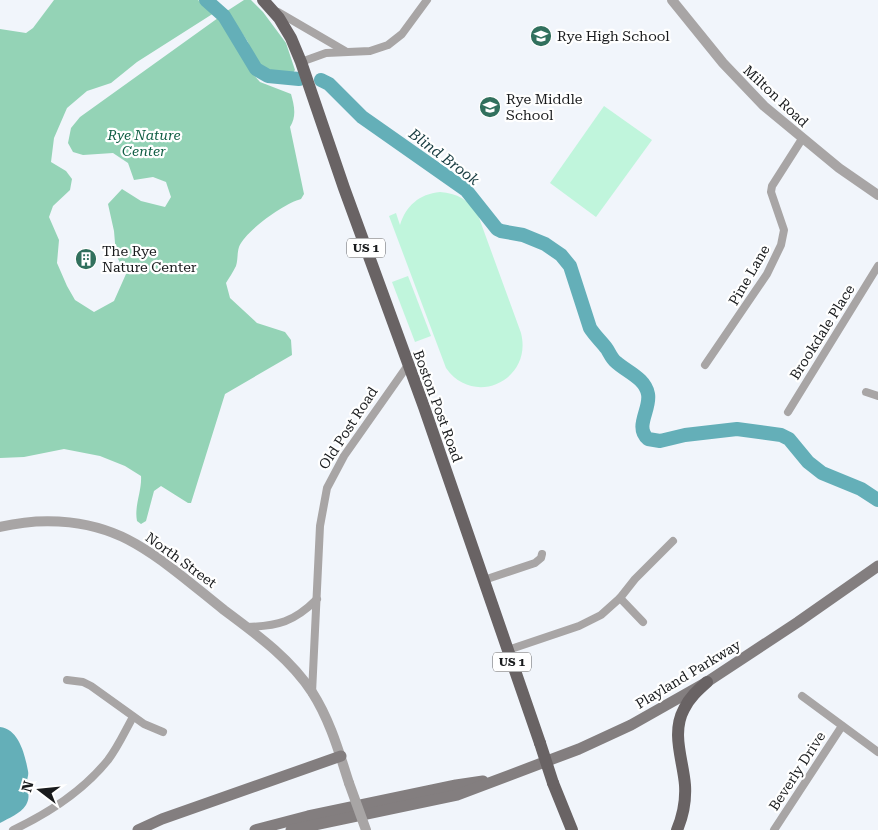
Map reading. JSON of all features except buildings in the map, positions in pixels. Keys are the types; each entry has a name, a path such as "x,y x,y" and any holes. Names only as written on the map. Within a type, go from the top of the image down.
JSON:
{"main road":[{"name":"Boston Post Road","path":"267,4 286,28 301,62 424,407 553,783 572,830"},
{"name":"Playland Parkway","path":"291,830 457,795 558,758 605,738 707,682 878,566"},
{"path":"677,830 683,813 686,795 679,744 679,726 684,708 707,682"},
{"path":"138,830 162,819 340,756"},
{"name":"Playland Parkway","path":"255,830 308,816 456,785 497,779"},
{"path":"151,830 162,819"}],"street":[{"path":"301,62 326,53 370,51 388,45 402,34 427,0"},
{"name":"Milton Road","path":"672,0 744,86 778,119 854,180 878,195"},
{"path":"267,4 345,51"},
{"name":"Pine Lane","path":"705,365 767,274 781,245 784,230 770,192 802,139"},
{"name":"Brookdale Place","path":"788,412 878,266"},
{"name":"Old Post Road","path":"312,693 320,526 328,488 344,456 408,365"},
{"path":"866,392 878,396"},
{"name":"North Street","path":"0,526 28,522 63,522 94,527 134,543 158,558 247,627 292,666 312,693"},
{"path":"508,650 579,626 601,615 620,598 636,578 673,541"},
{"path":"484,580 535,563 541,558 542,554"},
{"path":"620,598 643,622"},
{"path":"247,627 281,624 301,613 317,599"},
{"path":"67,680 83,682 91,686 133,717 163,732"},
{"path":"312,693 328,724 366,830"},
{"path":"802,696 878,752"},
{"path":"13,830 46,812 83,786 109,758 133,717"},
{"name":"Beverly Drive","path":"774,830 842,726"}],"green space":[{"name":"Rye Nature Center","path":"54,0 198,0 214,13 137,62 111,83 87,91 67,108 54,138 51,162 66,171 72,179 70,190 53,206 49,217 59,240 57,263 75,300 94,312 114,301 126,274 116,255 114,231 108,204 122,189 141,201 165,207 171,197 166,182 153,177 134,180 128,163 113,153 83,155 73,152 68,143 71,128 80,117 218,18 231,35 251,72 260,82 291,94 294,106 294,119 290,127 304,194 301,199 285,206 249,233 239,247 236,266 226,283 230,298 257,323 285,332 291,340 292,355 225,394 191,503 161,486 154,491 146,521 141,524 137,521 136,515 141,476 125,466 100,456 64,449 24,457 0,458 0,29 26,33 33,28"},
{"path":"244,0 251,0 263,12 286,43 295,70 292,74 267,72 251,56 248,42 227,11"},
{"path":"604,106 652,140 596,217 550,183"},
{"path":"440,192 462,198 471,205 478,215 521,333 522,350 518,364 510,375 498,383 485,387 471,386 458,380 446,368 389,216 396,213 400,225 406,212 414,202 426,195"},
{"path":"408,276 431,336 415,342 392,282"}],"water":[{"path":"0,727 12,732 23,751 28,772 29,796 26,805 21,811 0,823"}],"waterway":[{"name":"Blind Brook","path":"206,0 224,16 256,69 268,76 299,79"},
{"name":"Blind Brook","path":"321,80 329,84 362,117 466,190 497,229 523,235 545,244 561,255 570,266 590,328 615,361 639,379 646,388 648,400 643,429 648,439 660,441 685,435 737,429 781,435 789,439 808,462 822,473 861,489 878,500"}],"place":[{"name":"Rye High School","path":"541,36"},
{"name":"Rye Middle School","path":"490,107"},
{"name":"The Rye Nature Center","path":"86,259"}]}
